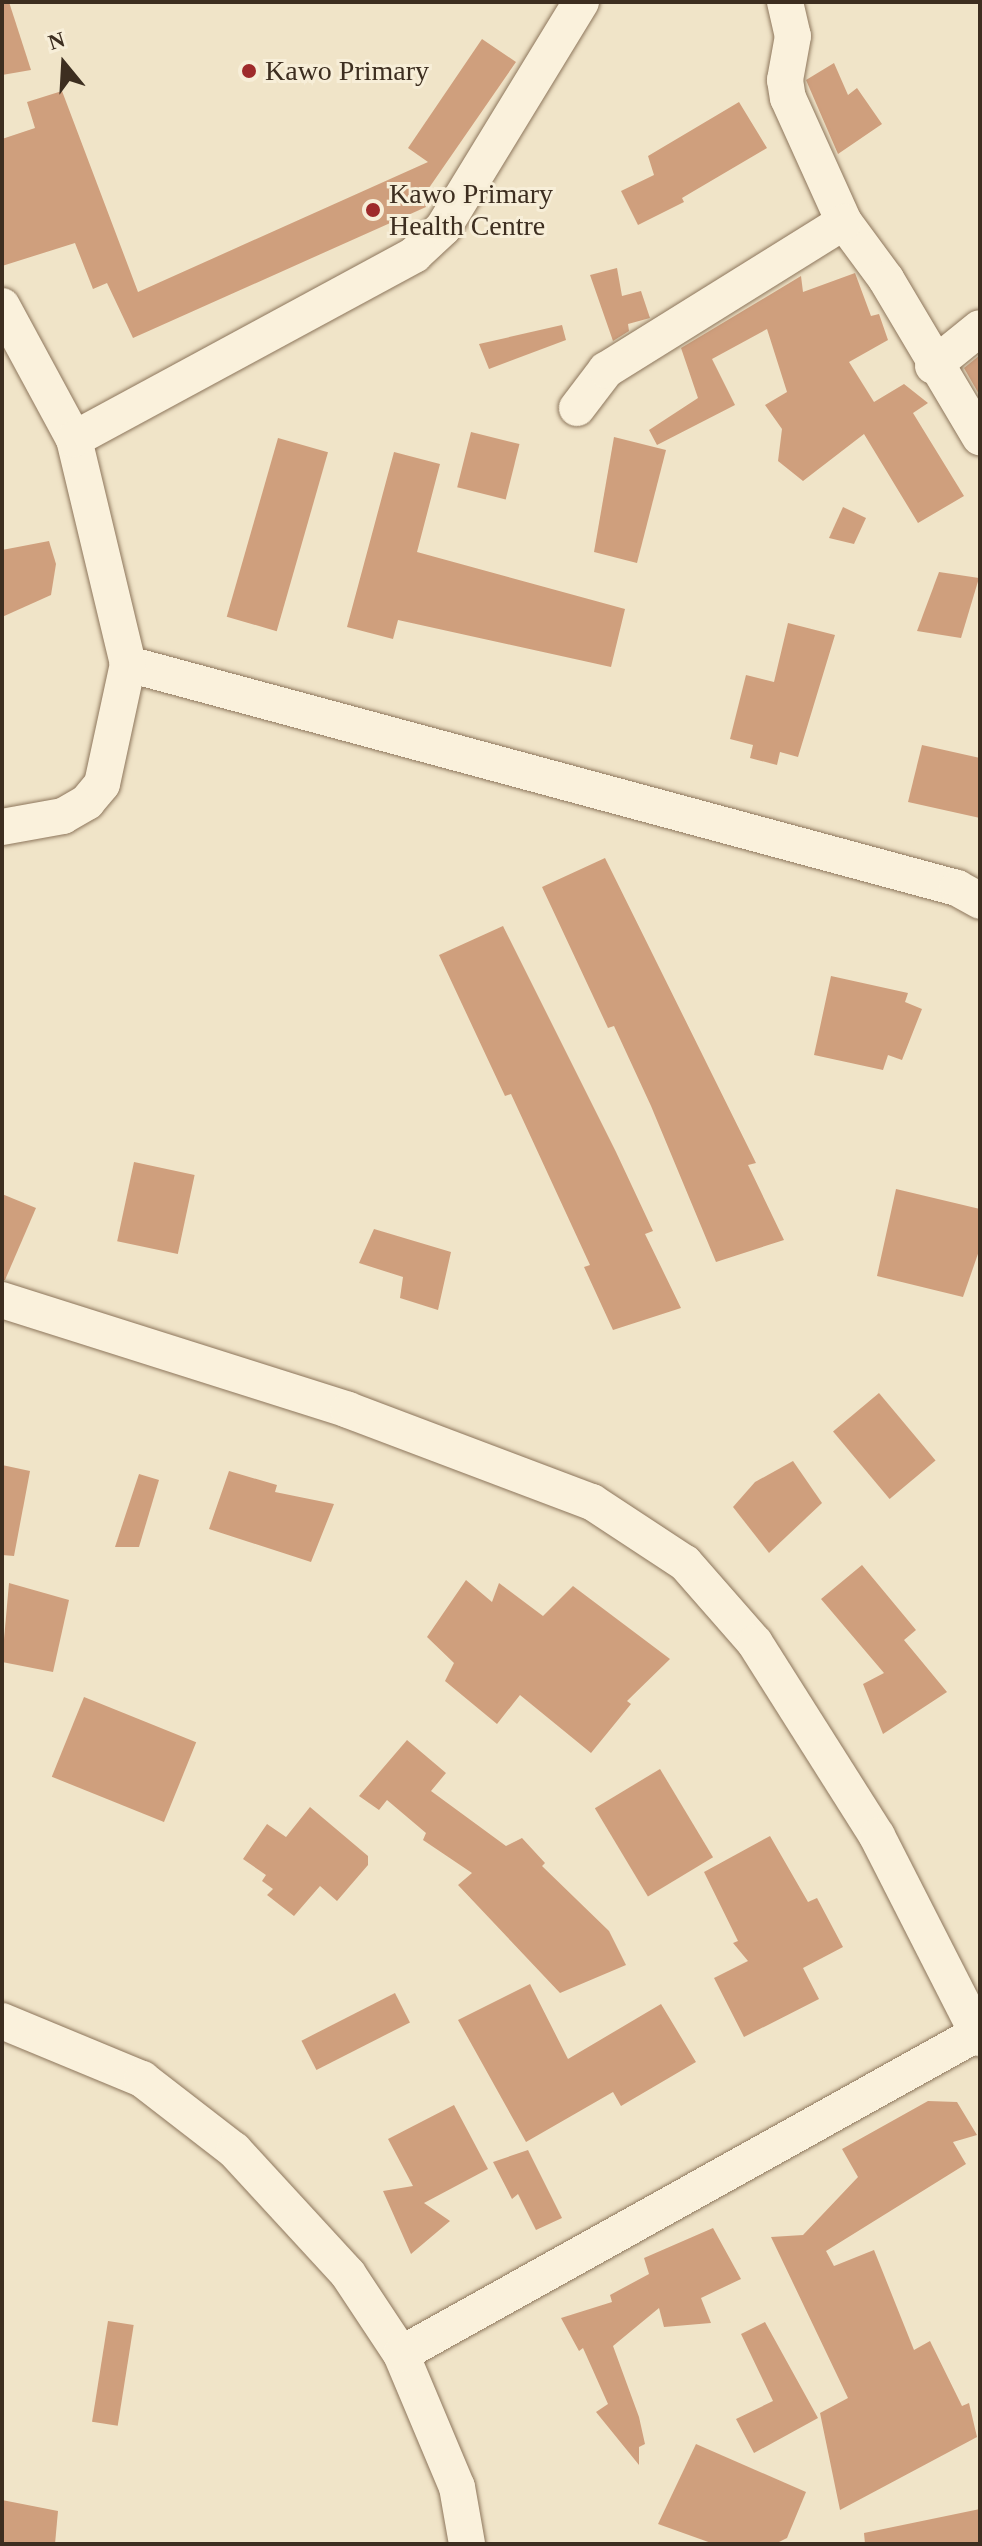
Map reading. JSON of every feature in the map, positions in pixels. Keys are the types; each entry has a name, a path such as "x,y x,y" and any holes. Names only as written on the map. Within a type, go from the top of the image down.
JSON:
{"street":[{"path":"74,439 414,255 443,228 581,2"},
{"path":"785,2 793,36 785,80 788,98 844,222 886,279 933,366 980,437"},
{"path":"577,408 606,370 844,222"},
{"path":"2,306 74,439 128,664 102,784 87,802 63,816 2,827"},
{"path":"933,366 980,328"},
{"path":"128,664 957,888 980,901"},
{"path":"2,1300 348,1410 592,1502 685,1563 755,1643 877,1836 979,2035 401,2354"},
{"path":"2,2021 142,2079 234,2150 348,2274 401,2354 457,2487 467,2544"}],"building":[{"path":"2,2 9,2 31,70 2,75"},
{"path":"482,39 516,62 422,198 426,207 133,338 107,283 93,289 75,243 2,266 2,139 35,128 27,102 62,91 138,292 428,162 408,148"},
{"path":"834,63 848,95 857,88 882,124 838,154 806,80"},
{"path":"739,102 767,148 682,198 684,202 638,225 621,191 654,175 648,156"},
{"path":"617,268 622,296 641,291 650,318 628,324 629,331 613,341 590,275"},
{"path":"855,273 871,316 879,314 888,340 849,362 874,402 904,384 928,403 913,413 964,496 918,523 864,434 803,481 778,461 782,429 765,405 787,392 767,329 712,359 735,405 657,445 649,430 698,398 681,348 801,276 803,292"},
{"path":"562,325 566,340 489,369 479,344"},
{"path":"980,355 980,396 964,368"},
{"path":"471,432 520,444 506,499 457,487"},
{"path":"614,437 666,450 637,563 594,552"},
{"path":"278,438 328,452 277,631 227,617"},
{"path":"394,452 440,464 417,552 625,609 611,667 398,620 393,639 347,627"},
{"path":"843,507 866,518 854,544 829,538"},
{"path":"49,541 56,564 51,595 2,617 2,550"},
{"path":"939,572 979,578 961,638 917,631"},
{"path":"788,623 835,635 798,757 780,752 777,765 750,758 753,745 730,739 746,675 774,682"},
{"path":"922,745 980,758 980,818 908,802"},
{"path":"605,858 756,1163 748,1165 784,1240 716,1262 614,1026 608,1028 542,887"},
{"path":"503,926 653,1231 645,1234 681,1308 613,1330 584,1267 590,1265 511,1094 505,1096 439,955"},
{"path":"831,976 908,993 905,1002 922,1009 902,1060 888,1055 883,1070 814,1055"},
{"path":"134,1162 195,1175 178,1254 117,1241"},
{"path":"896,1189 980,1209 980,1248 963,1297 877,1276"},
{"path":"2,1194 36,1208 5,1280 2,1280"},
{"path":"374,1229 451,1252 438,1310 400,1298 403,1277 359,1263"},
{"path":"879,1393 936,1460 890,1499 833,1432"},
{"path":"793,1461 822,1503 769,1553 733,1507 755,1482"},
{"path":"2,1465 30,1471 14,1556 2,1555"},
{"path":"229,1471 277,1485 275,1492 334,1504 311,1562 209,1529"},
{"path":"139,1474 159,1480 139,1547 115,1547"},
{"path":"862,1565 916,1630 904,1640 947,1692 883,1734 863,1684 884,1673 821,1599"},
{"path":"466,1580 492,1602 499,1583 543,1616 573,1586 670,1659 627,1701 631,1704 591,1753 520,1695 497,1724 445,1681 454,1663 427,1637"},
{"path":"9,1583 69,1600 53,1672 2,1662"},
{"path":"84,1697 196,1742 164,1822 52,1777"},
{"path":"407,1740 446,1773 431,1791 506,1846 522,1838 545,1863 542,1866 609,1931 626,1965 560,1993 458,1885 472,1873 423,1840 426,1833 387,1800 379,1810 359,1796"},
{"path":"660,1769 713,1857 648,1896 595,1808"},
{"path":"310,1807 368,1856 368,1865 337,1901 320,1886 294,1916 267,1895 273,1889 262,1881 266,1875 243,1859 267,1824 286,1837"},
{"path":"770,1836 808,1902 817,1898 843,1947 803,1968 819,1999 744,2037 714,1978 748,1961 733,1943 738,1941 704,1872"},
{"path":"530,1984 568,2059 661,2004 696,2062 621,2106 613,2092 526,2142 458,2020"},
{"path":"395,1993 410,2022 316,2070 301,2041"},
{"path":"928,2101 957,2102 977,2135 953,2142 966,2164 826,2251 834,2266 874,2250 914,2350 930,2341 962,2406 969,2403 977,2437 840,2510 820,2413 848,2398 771,2237 803,2235 858,2177 842,2149"},
{"path":"454,2105 488,2169 424,2203 450,2221 411,2254 383,2191 413,2186 388,2139"},
{"path":"528,2150 562,2218 536,2230 518,2194 512,2199 493,2162"},
{"path":"713,2228 741,2279 701,2298 711,2323 664,2327 659,2308 613,2346 639,2417 645,2444 639,2447 639,2465 596,2412 608,2404 583,2348 579,2351 561,2318 612,2302 610,2295 649,2274 644,2258"},
{"path":"108,2321 134,2325 118,2426 92,2422"},
{"path":"765,2322 818,2418 754,2453 736,2419 773,2401 741,2334"},
{"path":"696,2444 806,2492 787,2538 775,2544 714,2544 658,2524"},
{"path":"2,2500 58,2511 55,2544 2,2542"},
{"path":"980,2509 980,2544 865,2544 864,2533"}],"place":[{"name":"Kawo Primary","path":"249,71"},
{"name":"Kawo Primary Health Centre","path":"373,210"}]}
